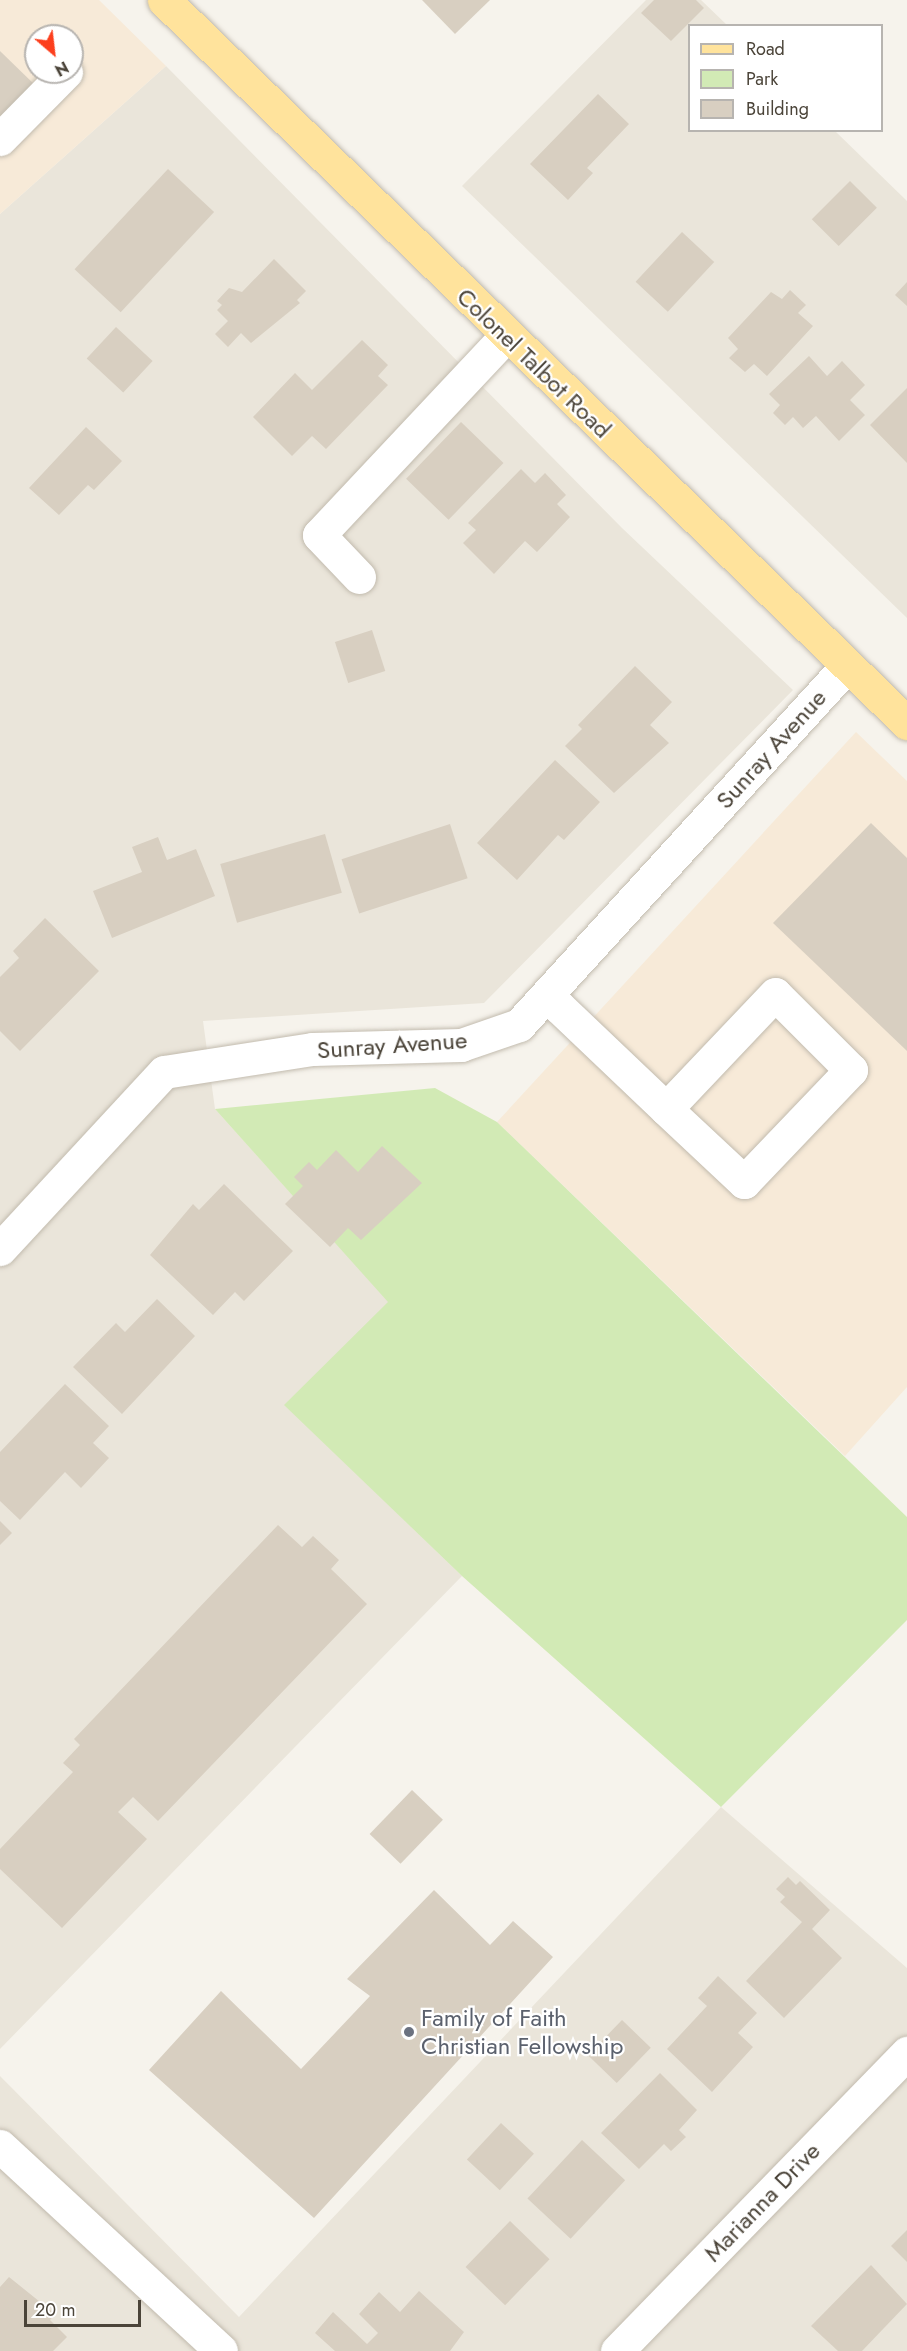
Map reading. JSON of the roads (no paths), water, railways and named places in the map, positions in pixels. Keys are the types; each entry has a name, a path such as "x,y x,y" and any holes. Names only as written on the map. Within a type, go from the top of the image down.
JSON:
{"main road":[{"name":"Colonel Talbot Road","path":"164,0 846,667 907,723"}],"street":[{"path":"0,139 54,84"},
{"path":"359,577 319,535 506,336"},
{"name":"Sunray Avenue","path":"0,1250 164,1072 312,1049 461,1045 519,1025 846,667"},
{"path":"547,995 666,1108 744,1182 851,1070 775,994 666,1108"},
{"name":"Marianna Drive","path":"617,2351 907,2053"},
{"path":"0,2146 221,2351"}],"place":[{"name":"Family of Faith Christian Fellowship","path":"409,2032"}]}
